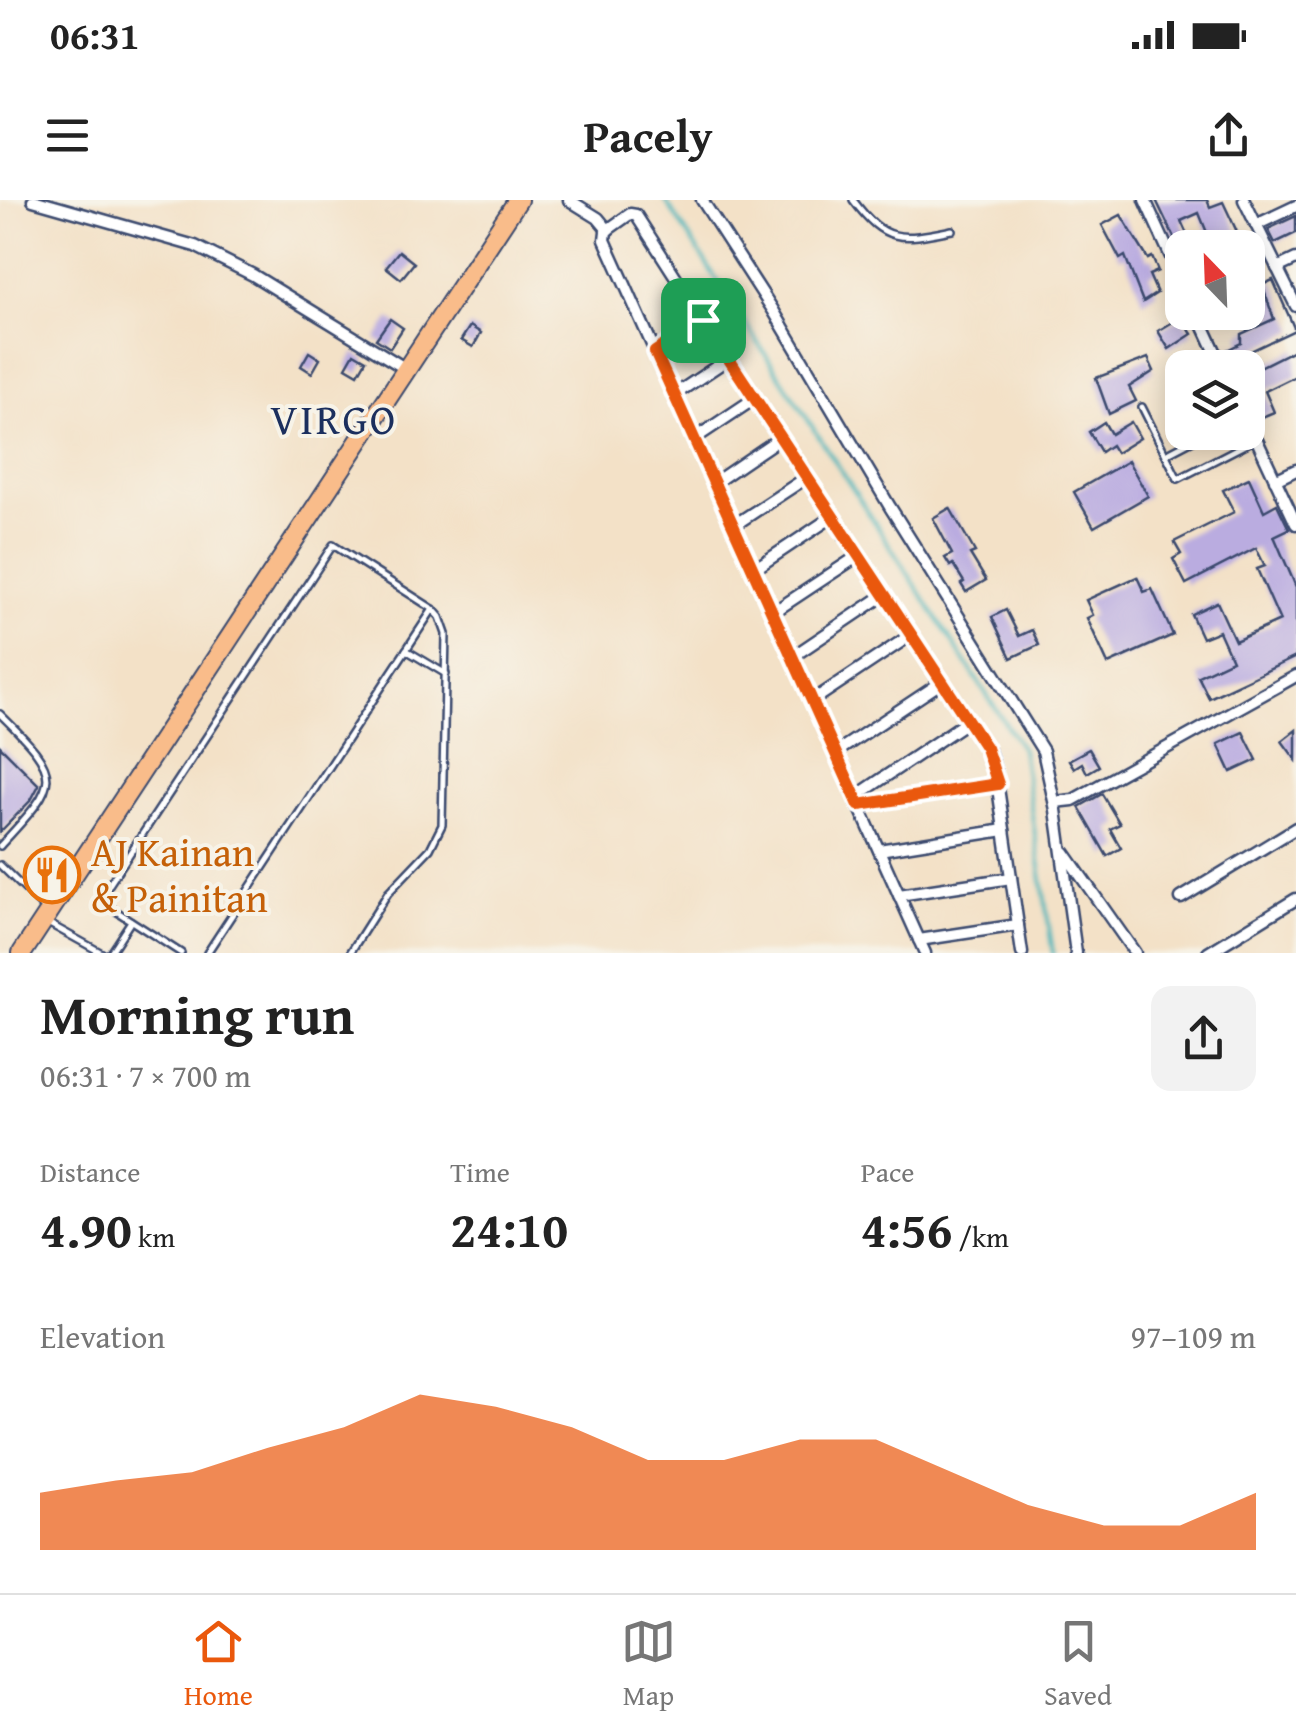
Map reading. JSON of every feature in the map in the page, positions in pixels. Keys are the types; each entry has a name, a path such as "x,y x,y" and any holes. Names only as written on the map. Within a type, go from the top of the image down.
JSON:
{"highway":[{"path":"22,953 518,200"}],"street":[{"path":"33,200 170,236 208,252 253,275 406,370"},
{"path":"569,200 598,218 608,230"},
{"path":"702,200 774,310 890,507 1036,737 1048,764 1076,953"},
{"path":"1145,200 1165,244"},
{"path":"1244,200 1296,306"},
{"path":"1256,224 1296,206"},
{"path":"925,953 605,240 608,230 630,214 636,215 990,754 998,784 1022,953"},
{"path":"1278,268 1296,259"},
{"path":"655,352 703,320"},
{"path":"674,395 728,359"},
{"path":"694,439 754,399"},
{"path":"714,483 780,438"},
{"path":"1261,450 1296,524"},
{"path":"1275,480 1296,470"},
{"path":"733,526 806,478"},
{"path":"753,570 832,517"},
{"path":"772,613 858,556"},
{"path":"792,657 884,595"},
{"path":"812,701 911,634"},
{"path":"1055,802 1074,800 1296,676"},
{"path":"836,753 942,682"},
{"path":"857,801 968,721"},
{"path":"857,801 998,784"},
{"path":"1181,898 1296,828"},
{"path":"879,850 1004,830"},
{"path":"1061,847 1135,953"},
{"path":"899,895 1011,878"},
{"path":"1208,953 1296,898"},
{"path":"919,940 1018,925"}],"lane":[{"path":"853,200 880,230 899,237 952,230"},
{"path":"1142,407 1178,478 1234,450"},
{"path":"1165,454 1173,450"},
{"path":"181,953 99,900 332,544 432,609 440,617 446,634 442,825 430,849 388,893 350,953"},
{"path":"207,953 432,609"},
{"path":"406,650 446,674"},
{"path":"0,714 42,762 47,785 42,800 0,846"},
{"path":"0,865 46,916 102,953"},
{"path":"110,953 132,921"}],"building":[{"path":"1156,200 1207,200 1210,207 1223,202 1236,230 1206,230 1199,213 1181,221 1185,230 1170,230"},
{"path":"1121,215 1158,271 1149,275 1157,293 1143,302 1125,256 1120,259 1102,225"},
{"path":"1296,216 1296,233 1275,243 1268,229"},
{"path":"399,251 414,263 401,279 386,267"},
{"path":"1273,280 1295,330 1253,350 1227,350 1241,343 1241,334 1265,330 1265,323 1274,319 1265,284"},
{"path":"390,319 403,328 390,348 376,339"},
{"path":"470,326 481,333 473,347 461,340"},
{"path":"1165,327 1165,330 1189,330 1192,334 1169,349 1158,331"},
{"path":"1296,349 1296,376 1265,391 1265,364"},
{"path":"309,352 320,359 312,373 301,366"},
{"path":"354,353 366,360 358,374 346,367"},
{"path":"1148,358 1154,371 1129,387 1136,401 1109,414 1096,378"},
{"path":"1265,391 1274,412 1265,416"},
{"path":"1104,422 1111,434 1131,422 1140,438 1116,453 1111,445 1101,452 1089,432"},
{"path":"1128,461 1148,496 1094,527 1074,492"},
{"path":"1249,478 1264,511 1277,504 1289,529 1274,536 1296,587 1296,657 1209,698 1198,676 1232,660 1219,631 1202,638 1191,614 1217,602 1235,641 1280,621 1257,569 1265,566 1256,548 1186,584 1173,559 1181,554 1174,542 1234,512 1223,490"},
{"path":"950,508 986,580 966,592 953,564 950,566 945,558 952,554 933,518"},
{"path":"1137,577 1144,592 1152,589 1173,635 1108,664 1087,618 1093,615 1086,600"},
{"path":"1006,610 1019,636 1032,630 1039,645 1011,658 992,617"},
{"path":"1296,730 1296,760 1282,741"},
{"path":"1243,732 1257,760 1231,772 1218,744"},
{"path":"0,746 39,785 31,800 0,832"},
{"path":"1089,749 1099,766 1087,773 1082,763 1074,768 1069,760"},
{"path":"1102,794 1120,824 1110,829 1121,848 1107,856 1079,807"}],"waterway":[{"path":"665,200 1022,749 1053,953"}],"place":[{"name":"AJ Kainan & Painitan","path":"52,875"}],"district":[{"name":"VIRGO","path":"334,419"}],"route":[{"path":"703,320 990,754 998,784 859,805 655,352 703,320"}]}
